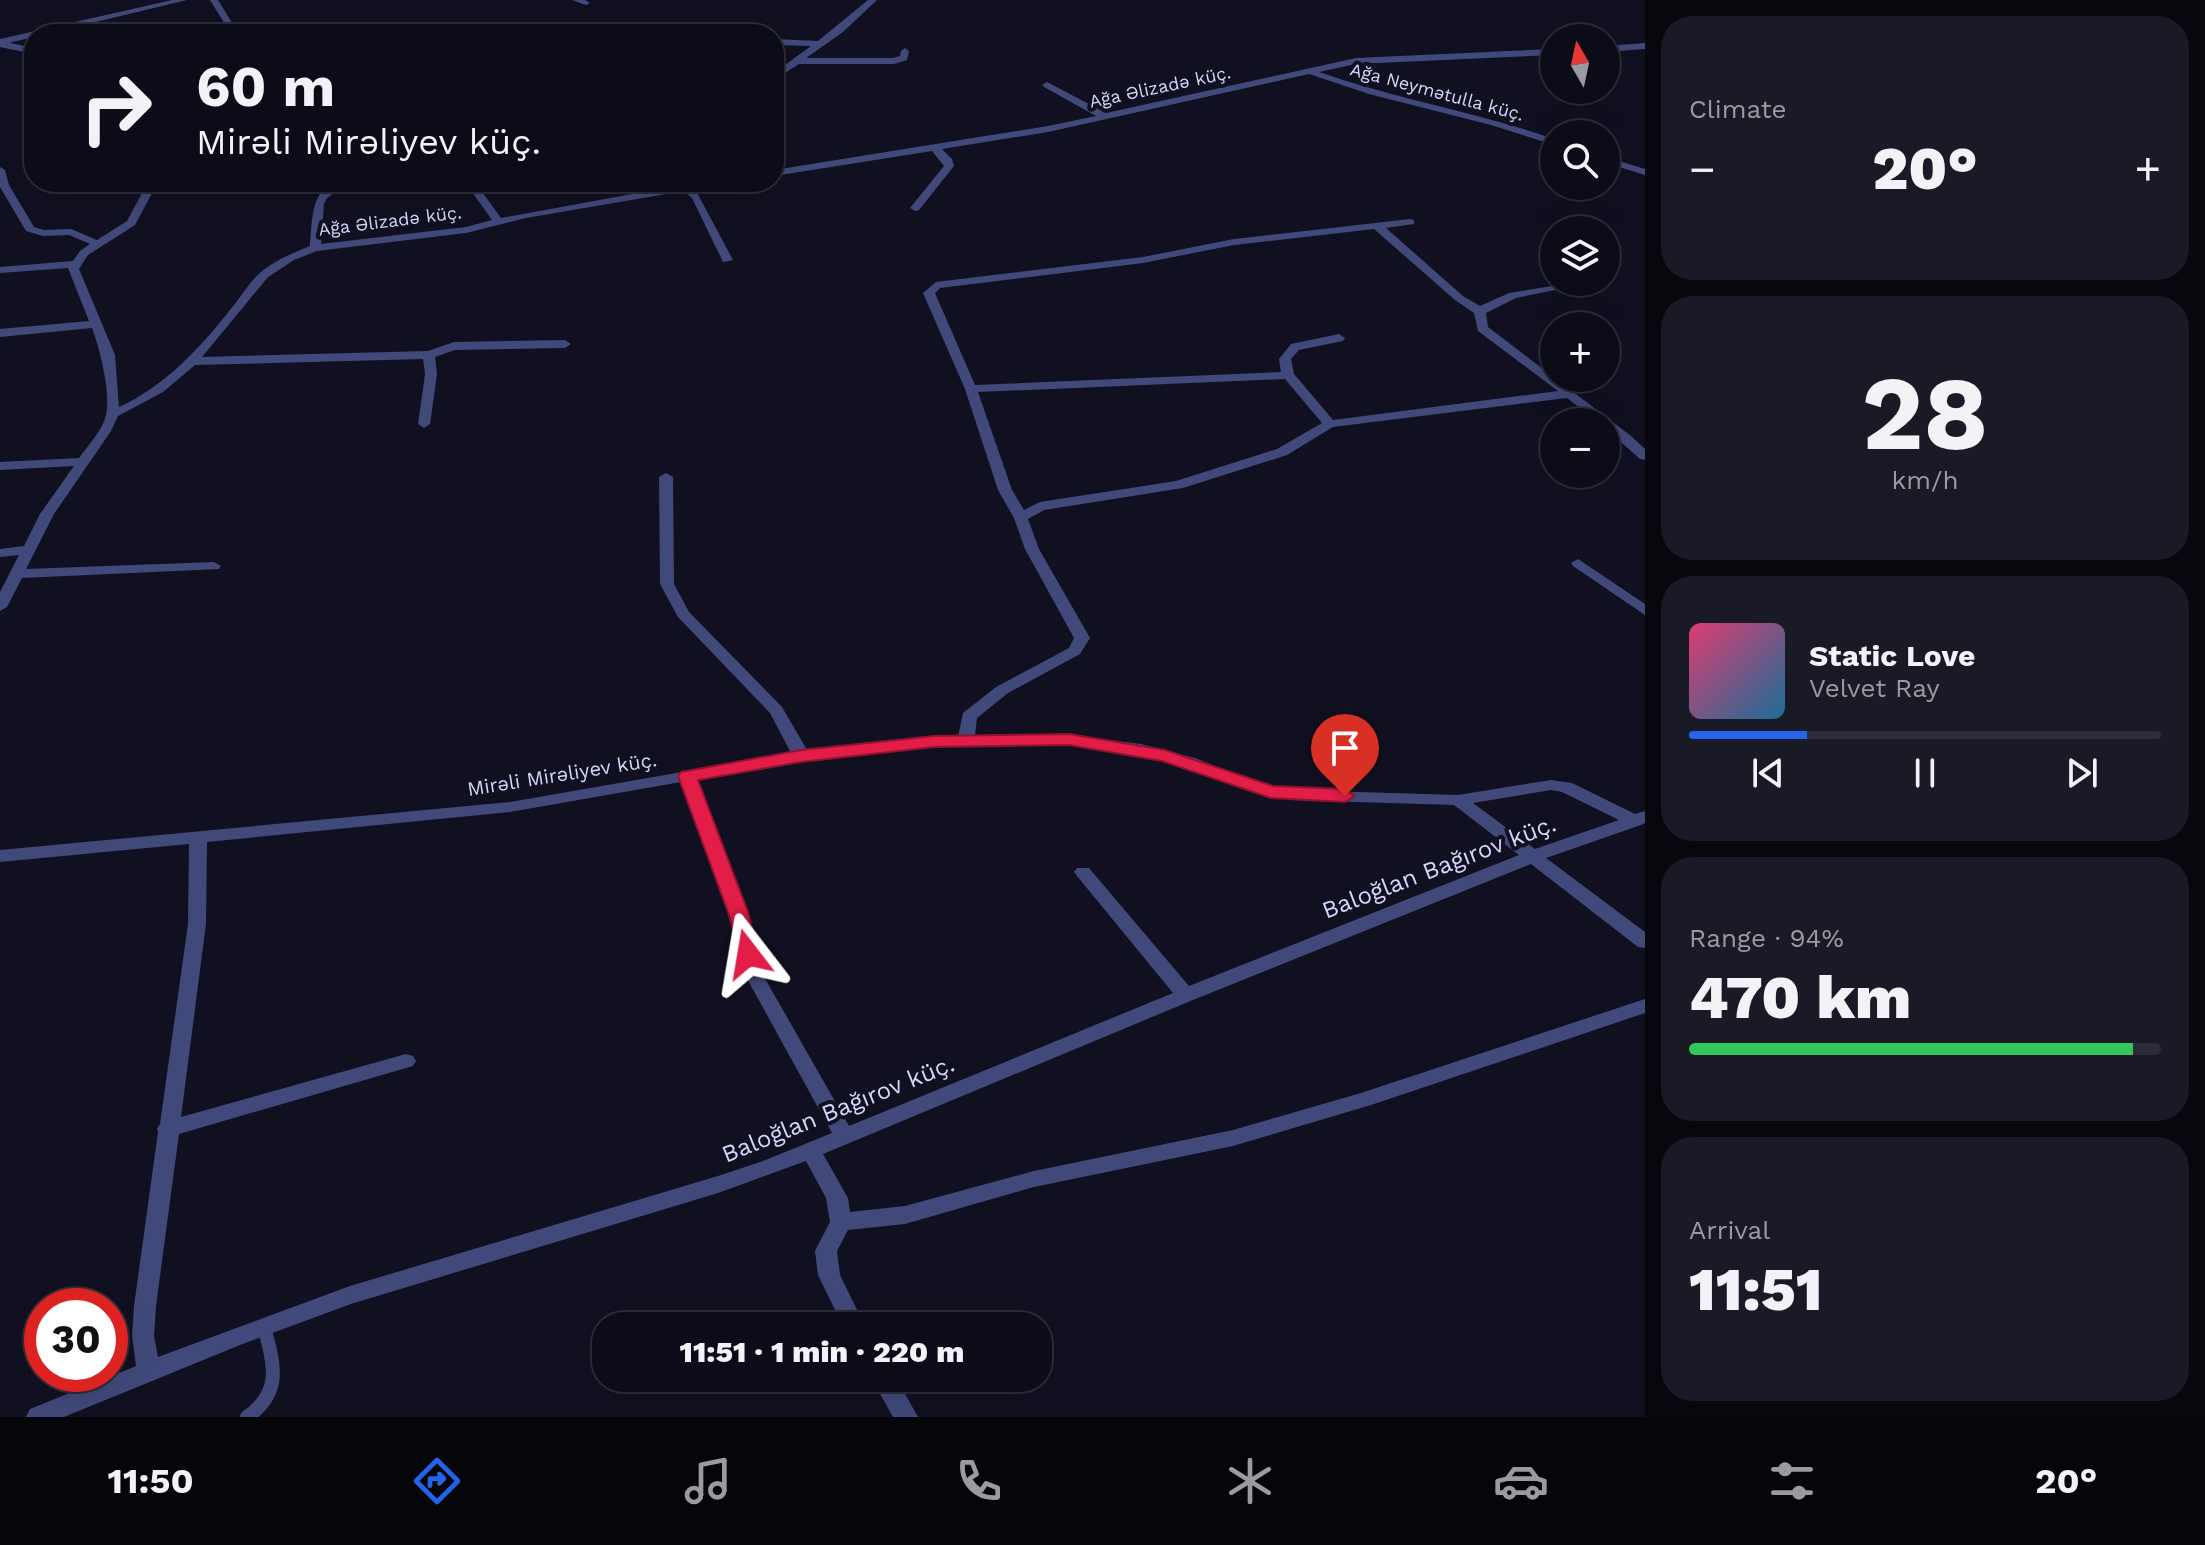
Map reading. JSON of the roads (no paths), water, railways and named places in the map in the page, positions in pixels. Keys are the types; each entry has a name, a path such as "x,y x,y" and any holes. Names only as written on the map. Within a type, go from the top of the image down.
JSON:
{"street":[{"path":"74,24 155,3 183,0"},
{"path":"214,0 229,24"},
{"path":"576,0 586,3"},
{"path":"784,69 873,0"},
{"path":"0,43 24,37"},
{"path":"784,42 819,44"},
{"path":"1620,48 1645,46"},
{"path":"795,61 894,61 904,58 905,51"},
{"name":"Ağa Əlizadə küç.","path":"784,171 1105,117 1313,73 1335,64 1540,53"},
{"name":"Ağa Neymətulla küç.","path":"1313,73 1389,99 1540,137"},
{"path":"1047,85 1105,117"},
{"path":"915,208 949,166 934,147"},
{"path":"1620,164 1645,172"},
{"path":"0,170 4,185 30,229 43,233 65,231 98,244"},
{"path":"0,270 75,264 98,244 131,223 148,192"},
{"path":"315,248 319,204 329,192"},
{"path":"477,192 499,222"},
{"name":"Ağa Əlizadə küç.","path":"113,414 149,398 193,361 264,275 290,258 315,248 466,230 658,192"},
{"path":"690,192 697,198 727,260"},
{"path":"966,740 969,716 1002,690 1075,651 1082,638 1032,549 1021,518 1005,490 971,389 929,293 936,285 1143,260 1234,242 1410,222"},
{"path":"1377,226 1459,298 1480,311"},
{"path":"0,607 47,514 105,431 113,414 109,355 74,277 75,264"},
{"path":"1480,311 1513,295 1540,290"},
{"path":"1480,311 1482,328 1566,394 1601,415 1645,456"},
{"path":"0,333 97,324"},
{"path":"1330,424 1288,375 1285,359 1295,347 1339,338"},
{"path":"193,361 429,355 454,346 565,344"},
{"path":"424,424 431,374 429,355"},
{"path":"971,389 1288,375"},
{"path":"1021,518 1040,506 1178,485 1282,452 1330,424 1566,394"},
{"path":"0,466 82,462"},
{"path":"666,477 667,584 683,614 776,710 801,756"},
{"path":"0,553 27,550"},
{"path":"1578,563 1645,611"},
{"path":"16,574 214,566"},
{"name":"Mirəli Mirəliyev küç.","path":"0,856 510,807 801,756 966,740 1069,740 1141,749 1189,762 1251,786 1292,795 1458,800 1551,785 1566,787 1640,819"},
{"path":"687,776 738,912 754,975 845,1137"},
{"path":"1458,800 1645,942"},
{"name":"Baloğlan Bağırov küç.","path":"38,1417 149,1371 351,1295 709,1188 811,1151 1186,995 1534,856 1640,819"},
{"path":"149,1371 143,1336 145,1306 197,924 198,835"},
{"path":"1083,872 1186,995"},
{"path":"841,1222 905,1215 1034,1179 1233,1138 1292,1122 1645,1006"},
{"path":"167,1129 406,1061"},
{"path":"811,1151 837,1198 841,1222 826,1251 829,1275 847,1312"},
{"path":"891,1392 906,1417"}],"lane":[{"path":"0,43 24,49"},
{"path":"247,1417 271,1395 276,1372 264,1327"}]}
